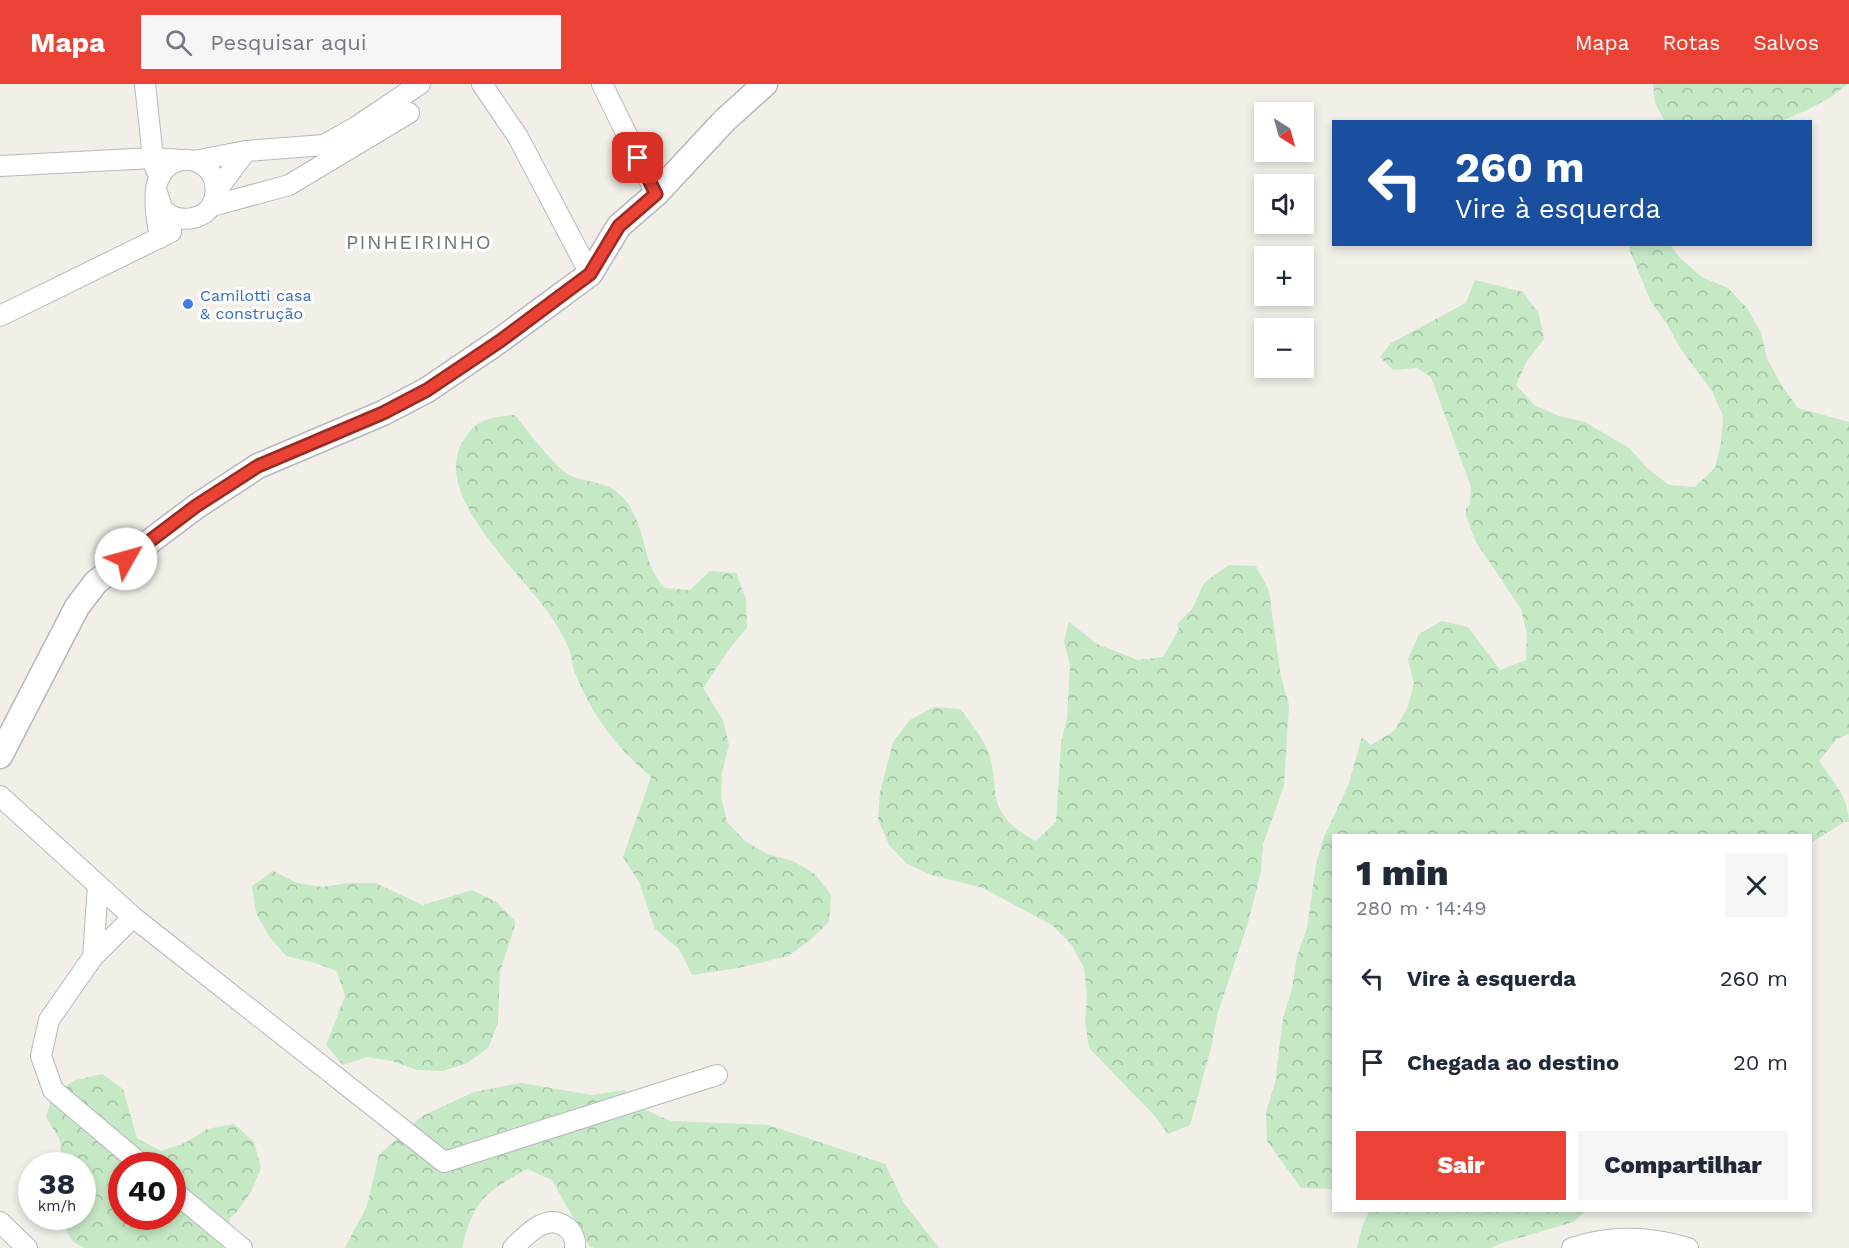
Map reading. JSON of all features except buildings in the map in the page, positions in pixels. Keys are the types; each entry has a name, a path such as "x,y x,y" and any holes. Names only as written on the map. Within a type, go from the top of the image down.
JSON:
{"street":[{"path":"145,84 158,186 165,210 181,219 210,204 289,185 409,113"},
{"path":"159,238 158,186 168,166 188,160 246,151 324,145 356,127 420,84"},
{"path":"482,84 518,137 590,274"},
{"path":"602,84 656,194"},
{"path":"0,756 77,607 96,582 196,506 258,466 383,413 427,390 500,341 590,274 619,226 656,194 725,120 765,84"},
{"path":"0,316 159,238 210,204 246,151"},
{"path":"0,166 153,158 188,160 206,166 214,177 210,204"},
{"path":"0,796 133,917 444,1162 717,1075"},
{"path":"93,957 98,885"},
{"path":"126,1152 53,1090 41,1056 49,1020 93,957 133,917"},
{"path":"186,1202 242,1248"},
{"path":"0,1222 27,1248"},
{"path":"513,1248 532,1230 549,1222 561,1223 571,1231 576,1242 575,1248"},
{"path":"1572,1248 1596,1240 1625,1238 1663,1240 1688,1248"}],"green space":[{"path":"1653,84 1848,84 1831,97 1783,120 1664,120 1655,103"},
{"path":"1629,246 1671,246 1681,259 1702,277 1728,288 1747,308 1761,333 1767,358 1780,383 1798,408 1849,422 1849,734 1837,739 1819,761 1843,797 1849,822 1844,822 1812,842 1812,834 1332,834 1332,1189 1301,1188 1267,1141 1266,1112 1275,1083 1283,1018 1292,989 1297,956 1307,928 1316,865 1323,839 1348,786 1362,737 1371,745 1394,731 1407,709 1414,684 1408,659 1419,634 1442,621 1468,627 1500,670 1526,660 1527,634 1521,609 1476,542 1466,516 1466,509 1470,504 1471,487 1431,377 1417,368 1393,370 1380,357 1391,343 1466,303 1475,280 1523,292 1539,314 1544,339 1527,361 1516,385 1534,405 1559,416 1585,422 1629,448 1647,468 1669,485 1695,487 1715,468 1721,443 1723,416 1712,391 1680,348 1667,324 1651,302"},
{"path":"515,415 566,473 613,489 625,500 639,526 651,567 664,588 690,590 710,571 736,573 746,599 747,628 729,649 703,688 723,720 729,745 722,771 721,797 727,822 745,841 767,854 793,861 815,874 831,895 829,922 788,956 738,968 692,975 679,949 655,929 639,882 623,857 651,777 627,755 598,718 576,675 569,649 560,630 489,540 461,492 456,469 460,447 465,438 482,422 496,417"},
{"path":"1229,565 1256,566 1269,591 1281,677 1289,705 1284,786 1263,844 1261,871 1248,923 1217,1015 1212,1044 1190,1125 1168,1134 1155,1116 1089,1048 1085,1021 1087,995 1084,968 1071,944 1052,925 983,888 932,875 907,864 889,845 878,819 880,793 893,742 910,720 934,707 960,709 977,731 990,756 997,803 1002,813 1014,827 1036,841 1056,822 1061,743 1067,718 1070,666 1064,641 1069,622 1097,644 1138,660 1163,657 1179,629 1177,624 1192,609 1204,583"},
{"path":"273,871 297,883 322,887 349,883 375,883 423,905 472,890 496,902 515,921 515,925 500,972 498,1023 488,1048 467,1063 443,1071 417,1070 392,1061 367,1057 343,1065 326,1045 345,996 337,971 286,956 269,936 256,913 252,886"},
{"path":"102,1074 123,1089 137,1138 161,1151 185,1143 207,1129 234,1124 254,1142 261,1168 251,1192 230,1218 229,1248 84,1248 72,1241 66,1230 96,1230 96,1152 61,1152 60,1140 46,1117 53,1093 76,1080"},
{"path":"521,1083 592,1095 625,1090 641,1108 671,1121 768,1125 885,1164 904,1203 939,1248 594,1248 589,1246 552,1180 527,1169 500,1185 483,1199 471,1218 462,1248 345,1248 367,1206 379,1155 422,1116 474,1092"},
{"path":"1368,1212 1585,1212 1573,1222 1491,1248 1357,1248"}],"place":[{"name":"Camilotti casa & construção","path":"188,304"}],"district":[{"name":"PINHEIRINHO","path":"419,242"}],"route":[{"path":"126,559 196,506 258,466 383,413 427,390 500,341 590,274 619,226 656,194 638,158"}]}
